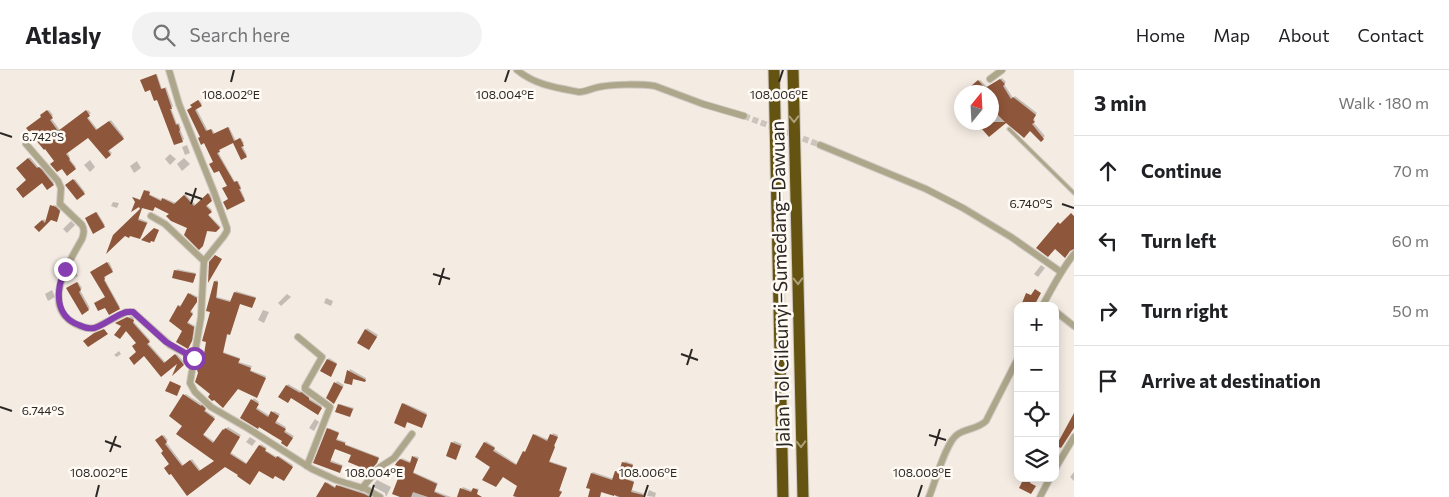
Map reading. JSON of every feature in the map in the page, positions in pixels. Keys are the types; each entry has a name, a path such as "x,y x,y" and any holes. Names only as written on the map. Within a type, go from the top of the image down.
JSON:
{"highway":[{"name":"Jalan Tol Cileunyi–Sumedang–Dawuan","path":"774,70 783,497"},
{"name":"Jalan Tol Cileunyi–Sumedang–Dawuan","path":"793,70 802,497"}],"street":[{"path":"169,70 179,104 227,228 224,236 204,261 201,317 190,383 195,392 211,407 307,466 336,480 362,488 380,497"},
{"path":"517,70 526,77 541,84 579,92 601,86 655,86 703,104 744,116"},
{"path":"990,79 1002,70"},
{"path":"26,144 58,181 61,188 59,202 61,206 84,228 82,239 64,272 59,295 60,306 66,318 78,325 95,328 126,312 133,312 166,342 194,358"},
{"path":"820,146 926,189 963,208 1011,237 1061,272"},
{"path":"151,216 165,224 204,261"},
{"path":"1046,302 1061,272 1074,254"},
{"path":"1059,314 1074,326"},
{"path":"298,337 322,357 304,387 330,407 307,466"},
{"path":"929,497 952,438 961,432 978,427 986,421 1014,366"},
{"path":"362,488 380,467 394,458 412,434"},
{"path":"1059,463 1074,437"},
{"path":"1040,497 1048,482"}],"lane":[{"path":"1009,129 1074,193"}],"building":[{"path":"156,74 161,89 165,88 172,109 170,109 180,130 183,142 174,145 157,100 154,101 150,90 145,92 140,80"},
{"path":"1000,79 1005,84 1003,86 1011,99 1013,97 1036,115 1033,120 1035,122 1032,124 1044,139 1041,142 1030,131 1024,138 1006,123 999,129 999,122 1005,122 999,116 999,85 990,85"},
{"path":"978,80 982,85 972,85"},
{"path":"198,100 202,106 195,110 206,131 211,129 213,134 228,127 234,141 240,138 244,146 241,147 247,157 241,160 233,143 217,153 234,182 237,181 245,201 227,210 223,202 228,199 222,188 227,186 219,171 214,173 209,164 213,162 204,143 201,145 198,138 200,137 187,110 192,107 190,105"},
{"path":"47,110 53,118 50,120 58,131 86,110 90,116 87,118 96,130 109,121 124,139 108,151 111,155 106,159 88,138 66,154 76,169 67,176 62,169 57,172 50,164 54,161 26,128"},
{"path":"983,130 998,130 989,137"},
{"path":"28,158 37,168 39,167 42,170 54,185 47,190 42,183 23,198 16,189 26,180 16,168"},
{"path":"73,179 85,194 77,200 65,185"},
{"path":"144,190 150,192 149,195 161,201 162,198 174,204 184,195 194,206 208,193 212,201 206,206 212,212 208,215 220,228 216,232 207,231 203,246 199,250 184,235 187,228 171,221 166,216 169,214 155,207 153,211 142,208 138,220 147,223 140,239 125,236 106,254 113,235 140,209 139,207 131,212 135,202 132,197 140,200"},
{"path":"50,205 60,211 57,222 51,220 39,232 34,227 42,220 45,223"},
{"path":"96,212 105,227 93,234 85,218"},
{"path":"1071,213 1074,216 1074,249 1065,258 1055,249 1048,257 1036,248 1058,222 1060,224"},
{"path":"154,228 159,230 154,242 151,241 150,243 141,240"},
{"path":"215,255 222,259 208,283 209,262"},
{"path":"107,262 113,272 104,277 104,280 120,309 109,315 105,308 98,311 94,303 105,297 90,272"},
{"path":"174,270 196,274 193,283 172,278"},
{"path":"214,281 218,282 216,298 230,302 234,292 256,298 252,308 240,304 230,335 227,334 223,353 240,359 238,363 251,368 250,371 266,378 257,398 238,389 223,408 214,400 212,401 208,397 210,394 195,382 197,370 202,364 198,363 200,353 204,354 206,342 202,341 210,312 206,311"},
{"path":"77,282 81,290 79,292 89,310 82,315 66,288"},
{"path":"1035,289 1041,293 1036,302 1022,302 1026,293 1031,295"},
{"path":"188,293 197,298 197,302 190,312 193,314 187,323 194,327 192,341 188,349 176,342 182,331 169,321 178,305 180,307"},
{"path":"127,317 134,320 133,323 150,342 147,344 164,363 175,354 184,365 172,376 177,364 161,377 144,356 134,365 129,358 136,352 132,346 136,343 126,331 120,339 114,335 121,326 115,323"},
{"path":"104,329 108,334 88,347 83,341 94,333"},
{"path":"365,329 377,337 369,350 357,343"},
{"path":"327,359 337,364 331,377 320,371"},
{"path":"347,370 366,380 365,382 353,379 352,385 344,383"},
{"path":"170,381 181,386 177,396 165,391"},
{"path":"334,382 343,387 334,404 326,398"},
{"path":"286,385 301,392 309,400 322,408 318,415 291,398 288,403 278,397"},
{"path":"183,394 202,405 206,409 204,411 215,419 203,435 213,443 225,428 240,437 230,454 246,464 259,445 266,449 265,451 276,458 277,456 293,467 284,481 275,476 273,479 259,471 250,485 225,467 187,496 171,474 169,475 164,468 169,464 155,440 162,435 167,442 165,444 182,466 190,460 199,471 214,461 176,434 182,426 169,416"},
{"path":"251,399 259,404 256,409 268,417 271,411 279,416 275,423 286,429 284,432 293,438 287,447 281,443 282,441 240,418"},
{"path":"402,403 427,415 422,428 407,422 405,428 394,423"},
{"path":"338,404 353,409 350,417 335,412"},
{"path":"1074,413 1074,428 1061,448 1059,447 1059,440"},
{"path":"327,428 339,433 336,440 379,458 377,463 370,471 348,462 351,455 335,449 330,462 342,466 340,473 313,463"},
{"path":"533,434 547,441 550,434 558,437 549,462 567,468 559,491 562,492 559,497 517,497 513,496 517,486 503,477 496,487 482,480 490,467 475,457 484,442 495,448 493,451 516,465 523,451 525,452"},
{"path":"451,442 461,446 456,460 446,456"},
{"path":"412,456 418,459 413,473 437,484 434,492 446,497 428,497 413,492 411,497 400,497 392,494 402,468 395,465 400,459 410,463"},
{"path":"622,462 633,465 628,480 634,482 631,492 643,495 643,497 620,497 601,492 600,497 588,497 590,489 586,488 591,473 612,480 615,471 619,472"},
{"path":"325,482 335,488 336,485 370,497 316,497"},
{"path":"1022,482 1030,482 1036,486 1031,494 1019,488"},
{"path":"460,488 471,492 473,488 478,490 477,494 482,497 457,497"}],"tunnel":[{"path":"744,116 820,145"}],"route":[{"path":"65,269 62,276 59,300 62,312 66,318 78,325 95,328 126,312 133,312 166,342 194,358"}]}
